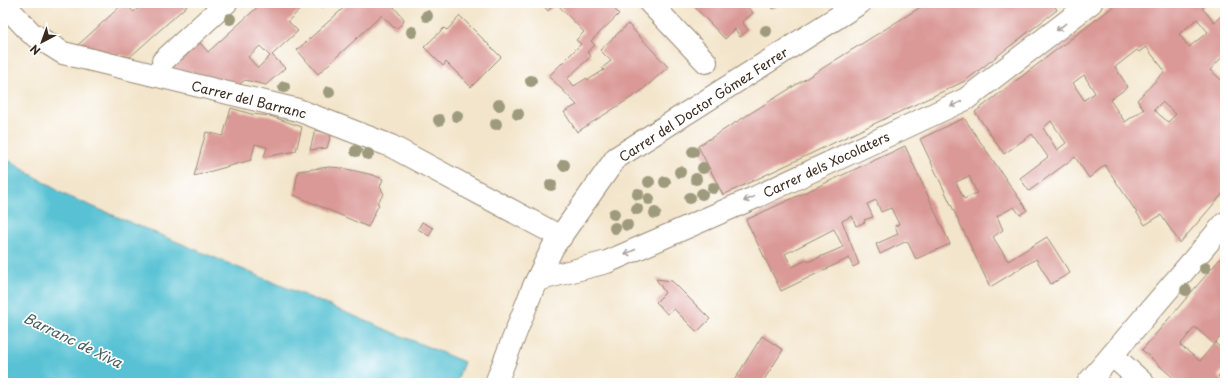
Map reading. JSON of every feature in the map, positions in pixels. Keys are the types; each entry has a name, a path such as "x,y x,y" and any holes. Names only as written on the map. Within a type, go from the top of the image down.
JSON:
{"street":[{"name":"Carrer del Barranc","path":"3,3 31,32 63,53 298,110 391,146 557,242"},
{"path":"163,62 226,3"},
{"path":"650,3 706,62"},
{"name":"Carrer del Doctor Gómez Ferrer","path":"496,383 535,284 557,242 616,158 860,3"},
{"name":"Carrer dels Xocolaters","path":"535,284 607,262 756,196 966,99 1091,3"},
{"path":"1088,383 1225,223"},
{"path":"1112,355 1143,383"}],"water":[{"name":"Barranc de Xiva","path":"3,157 65,195 464,362 456,383 14,383 3,378"}],"building":[{"path":"124,3 134,12 143,3 190,3 130,57 78,45"},
{"path":"262,3 307,3 288,21 298,31 272,55 285,68 266,85 245,80 237,86 172,68 200,43 208,52","holes":["260,46 270,56 258,68 248,57"]},
{"path":"317,3 328,3 322,8"},
{"path":"349,3 396,3 393,6 404,19 403,23 397,28 393,27 382,15 318,74 297,50"},
{"path":"541,3 556,3 548,11"},
{"path":"556,3 609,3 619,14 591,41 595,45 587,52 591,56 567,79 574,86 587,78 588,80 604,70 602,68 611,61 600,50 628,24 668,67 640,92 577,132 564,112 577,105 549,76 581,44 576,40 584,32"},
{"path":"691,3 744,3 753,13 742,22 748,30 740,37 735,29 725,39"},
{"path":"767,3 783,3 773,9"},
{"path":"927,3 1053,3 1057,10 965,81 723,195 698,146"},
{"path":"1118,3 1208,3 1202,8 1214,22 1225,13 1225,54 1210,70 1225,83 1225,191 1180,243 1161,215 1145,225 1105,165 1089,178 1075,157 1029,191 1020,178 1048,157 1032,134 1004,154 975,112","holes":["1197,19 1208,32 1189,47 1179,34","1146,47 1165,71 1137,100 1144,109 1125,122 1110,100 1128,87 1115,67 1137,50 1139,52","1084,75 1095,93 1084,100 1073,83","1162,102 1176,114 1168,122 1154,110","1051,121 1066,143 1057,150 1043,128"]},
{"path":"460,16 501,57 471,87 446,62 443,66 424,47 444,28 447,30"},
{"path":"231,108 251,114 270,116 302,127 296,151 264,157 267,147 255,144 251,160 194,176 206,132 223,136"},
{"path":"964,118 1027,210 1020,215 1014,207 997,216 1003,230 993,237 1008,261 1047,237 1070,273 1051,284 1036,259 990,287 920,139","holes":["969,176 977,193 964,199 956,182"]},
{"path":"315,130 331,134 327,148 310,150"},
{"path":"905,146 950,244 916,259 907,241 880,254 876,244 898,234 895,226 899,224 891,208 881,212 876,200 867,204 873,217 864,220 865,222 856,226 852,216 842,221 859,264 853,267 849,258 781,291 746,220","holes":["834,229 843,247 792,267 785,254"]},
{"path":"329,167 342,168 373,175 383,179 380,187 384,194 377,203 379,204 368,227 294,195 298,171"},
{"path":"422,222 433,228 429,236 418,229"},
{"path":"1225,253 1225,334 1224,333 1215,343 1224,350 1225,349 1225,368 1218,376 1225,383 1179,383 1142,350","holes":["1195,327 1214,344 1200,361 1180,345"]},
{"path":"656,279 672,281 710,319 697,332 674,309 667,314 656,302 665,293"},
{"path":"762,336 783,350 762,383 741,383 735,379"}]}
